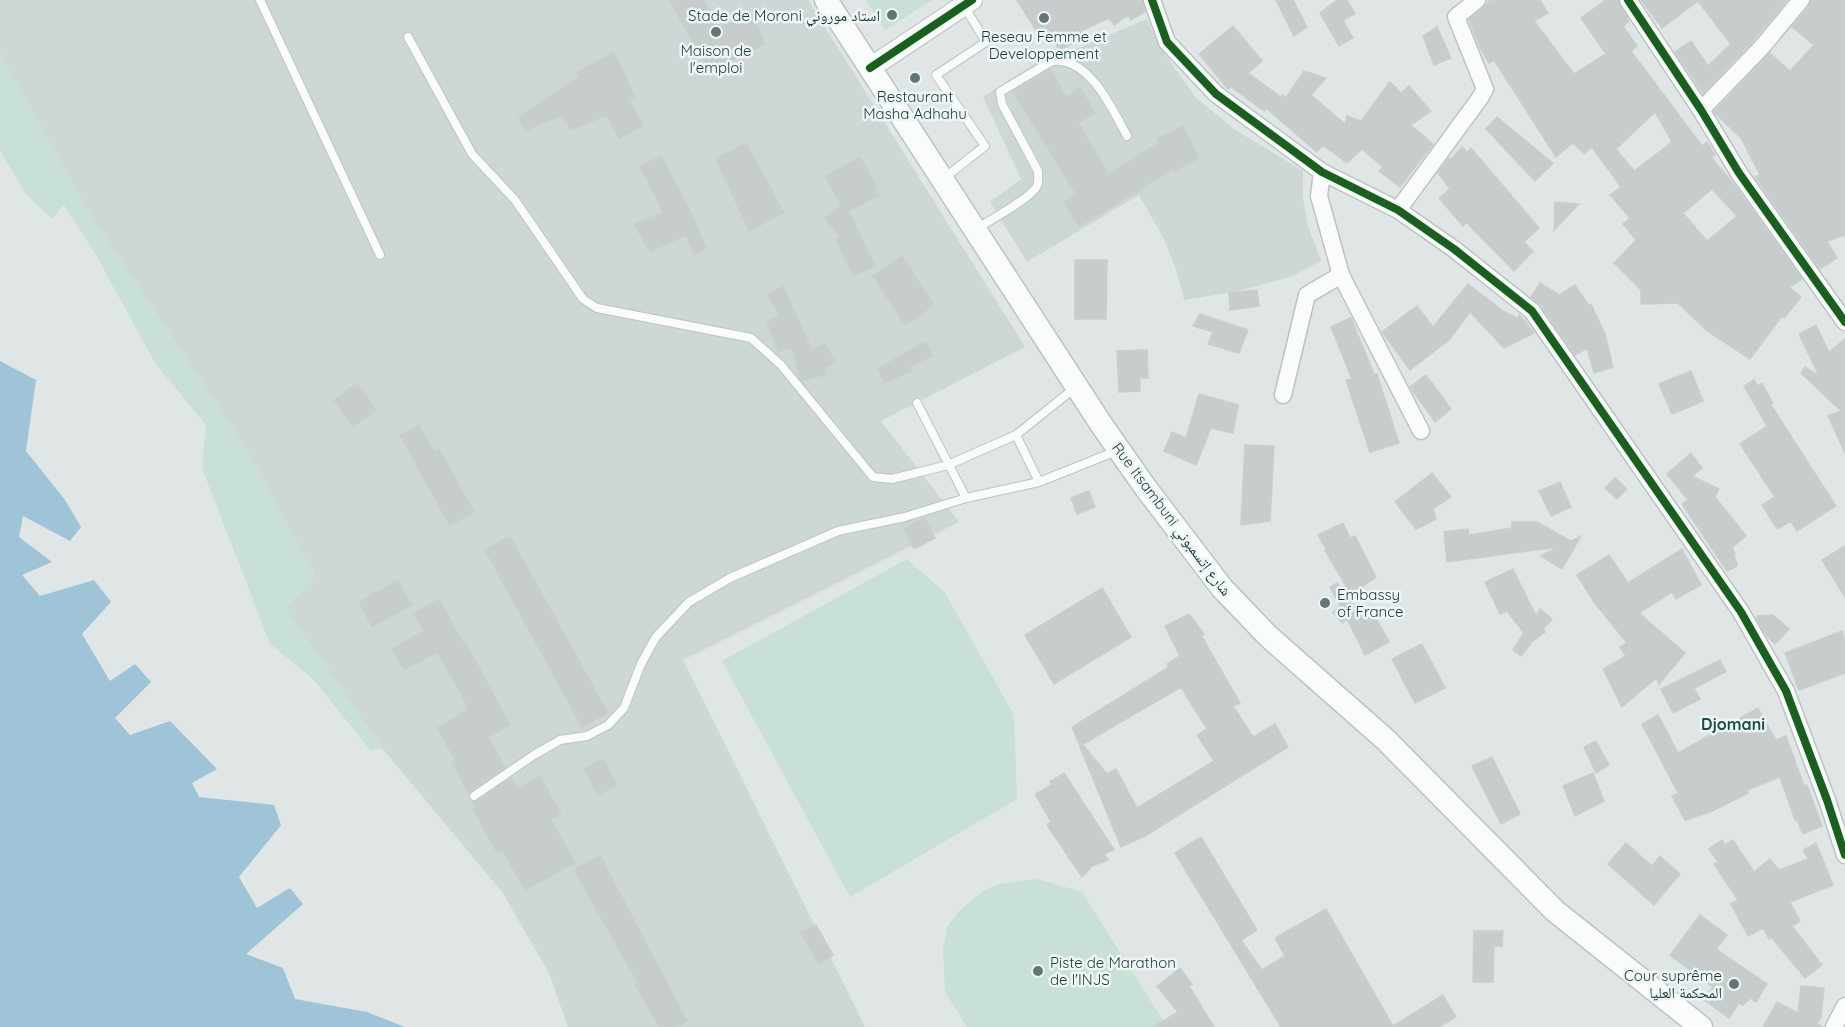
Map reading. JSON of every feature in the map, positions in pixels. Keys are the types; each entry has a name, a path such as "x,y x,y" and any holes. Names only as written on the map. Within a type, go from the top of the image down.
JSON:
{"main road":[{"name":"Rue Itsambuni شارع إتسمبوني","path":"826,0 1119,450 1222,588 1268,636 1386,740 1555,911 1669,1002"},
{"path":"1669,1002 1701,1027"},
{"path":"1669,1002 1712,1027"}],"street":[{"path":"1152,0 1167,42 1216,94 1322,172 1398,210 1454,249 1532,311 1741,612 1786,691 1845,855"},
{"path":"1398,210 1485,89 1456,16 1477,0"},
{"path":"1628,0 1701,110 1739,174 1845,322"},
{"path":"1701,110 1761,48 1801,0"},
{"path":"870,68 968,3"},
{"path":"1322,172 1319,196 1341,275 1421,431"},
{"path":"1283,395 1307,295 1341,275"},
{"path":"1834,1027 1845,1006"}],"lane":[{"path":"260,0 380,255"},
{"path":"943,179 985,146 936,75 986,42 968,3"},
{"path":"408,37 472,154 515,200 583,298 597,308 751,338 781,365 873,477 892,479 948,465 1016,435 1077,386"},
{"path":"976,229 1026,197 1037,187 1039,178 1038,171 1002,104 1000,92 1052,61 1060,60 1073,65 1101,89 1127,136"},
{"path":"917,403 966,498"},
{"path":"1016,435 1039,482"},
{"path":"474,796 560,740 587,736 608,725 624,708 640,664 656,637 689,602 730,578 838,531 904,517 966,498 1039,482 1119,450"}],"shaded area":[{"path":"0,0 808,0 1025,347 881,421 959,522 683,660 865,1027 568,1027 549,973 502,892 382,748 285,608 315,576 245,447 88,211 0,54"},
{"path":"1147,19 1159,46 1196,98 1234,129 1303,171 1303,197 1308,226 1321,261 1290,277 1239,291 1184,300 1177,272 1164,239 1139,195 1027,262 990,202 1021,179 983,97 1049,54 1066,53"}],"green space":[{"name":"Stade de Moroni استاد موروني","path":"866,0 932,0 885,30"},
{"path":"0,54 88,211 245,447 315,576 285,608 382,748 371,751 313,679 270,644 202,468 206,425 155,363 96,255 64,205 52,219 25,193 0,150"},
{"path":"907,559 945,593 1014,715 1017,799 850,897 722,661"},
{"name":"Piste de Marathon de l'INJS","path":"1037,879 1082,892 1167,1027 967,1027 945,992 943,950 947,927 959,911 982,892 998,884"}],"water":[{"path":"0,361 36,380 26,451 65,500 81,527 70,541 23,516 19,537 52,562 22,575 40,596 94,580 111,602 82,634 110,681 135,664 151,682 115,718 130,735 170,721 217,769 192,783 199,797 274,805 281,825 239,877 257,908 290,888 303,904 246,954 283,968 295,999 367,1012 405,1027 0,1027"}],"building":[{"path":"669,0 703,0 720,27 752,14 765,44 710,71"},
{"path":"1017,0 1142,0 1145,12 1131,20 1128,15 1114,25 1109,18 1081,31 1084,36 1060,51 1045,27 1037,32"},
{"path":"1276,0 1293,0 1307,27 1294,36"},
{"path":"1337,0 1347,0 1355,14 1343,20 1353,38 1339,46 1320,13"},
{"path":"1490,0 1540,0 1548,13 1534,21 1574,74 1606,54 1581,18 1606,0 1618,0 1629,21 1623,26 1637,46 1631,51 1702,146 1707,142 1715,155 1711,157 1736,187 1802,279 1789,287 1801,297 1784,318 1782,316 1750,359 1707,331 1678,303 1641,304 1641,290 1614,263 1636,240 1623,224 1630,218 1610,195 1621,187 1592,147 1584,154 1573,143 1556,157 1494,60 1489,63 1480,48 1469,20","holes":["1655,112 1672,142 1634,171 1616,149","1712,189 1737,216 1707,241 1683,213"]},
{"path":"1641,0 1787,0 1753,41 1703,93 1675,52 1691,41 1708,66 1731,44 1698,1 1662,28"},
{"path":"1811,0 1845,0 1845,235 1827,241 1837,258 1820,269 1755,177 1760,175 1741,138 1714,112 1770,53 1790,71 1814,45 1792,27 1809,7"},
{"path":"1233,26 1262,61 1248,73 1281,97 1283,95 1286,98 1304,71 1326,78 1311,95 1345,124 1347,116 1361,121 1390,82 1401,93 1409,86 1431,111 1411,125 1433,144 1400,187 1379,171 1383,167 1362,149 1347,163 1323,145 1317,152 1266,108 1264,111 1231,87 1228,89 1199,54"},
{"path":"1437,27 1451,58 1434,65 1423,36"},
{"path":"614,52 635,97 629,100 643,126 619,139 607,115 571,130 562,115 525,131 519,117 579,77 577,72"},
{"path":"1050,69 1066,97 1081,88 1095,113 1078,123 1109,174 1159,143 1157,139 1183,126 1199,158 1174,171 1173,169 1079,227 1064,202 1076,194 1013,92"},
{"path":"1497,117 1553,163 1535,181 1486,129"},
{"path":"746,143 784,213 749,231 716,159"},
{"path":"1462,147 1467,152 1471,148 1539,228 1524,242 1533,251 1514,271 1466,222 1463,226 1439,198 1450,189 1438,173 1449,158 1451,159"},
{"path":"661,156 690,210 706,248 694,255 686,235 650,252 634,224 663,212 640,166"},
{"path":"860,157 879,195 849,211 875,266 853,276 836,240 840,238 825,218 841,206 825,176"},
{"path":"1555,202 1579,204 1554,230"},
{"path":"902,256 934,305 905,325 873,276"},
{"path":"1075,260 1107,260 1106,319 1075,319"},
{"path":"1540,283 1559,295 1575,285 1589,306 1591,304 1605,334 1613,367 1594,373 1587,348 1575,355 1541,305 1531,297"},
{"path":"1468,284 1503,311 1517,318 1520,315 1534,333 1504,348 1470,312 1449,340 1410,370 1382,332 1417,306 1433,327"},
{"path":"783,286 812,350 825,343 835,362 823,369 827,374 803,381 800,378 792,347 778,352 767,321 779,316 768,294"},
{"path":"1257,290 1259,306 1230,310 1229,293"},
{"path":"1200,314 1248,330 1239,353 1208,344 1213,332 1193,326"},
{"path":"1351,318 1374,374 1377,374 1399,443 1370,452 1346,380 1352,379 1331,327"},
{"path":"1816,325 1829,352 1845,339 1845,453 1828,416 1841,411 1801,373 1805,367 1819,376 1799,334"},
{"path":"925,342 934,355 909,367 912,371 884,383 878,368"},
{"path":"1147,350 1148,378 1140,378 1140,391 1119,392 1117,351"},
{"path":"1691,371 1703,401 1672,414 1659,384"},
{"path":"1426,375 1451,409 1435,422 1410,387"},
{"path":"1754,380 1758,386 1762,383 1773,404 1771,405 1836,506 1797,531 1791,521 1777,529 1762,505 1775,497 1740,444 1767,426 1744,386"},
{"path":"357,383 376,410 353,427 334,400"},
{"path":"1199,394 1238,405 1233,433 1211,428 1196,465 1164,451 1172,432 1186,438"},
{"path":"419,425 434,452 439,449 474,512 450,526 400,435"},
{"path":"1245,445 1274,446 1270,521 1241,525"},
{"path":"1691,453 1702,468 1692,476 1719,489 1715,497 1746,536 1732,548 1737,566 1727,571 1682,504 1688,500 1667,474"},
{"path":"1432,473 1451,497 1433,509 1436,519 1416,529 1395,502"},
{"path":"1615,478 1627,489 1617,499 1605,488"},
{"path":"1560,482 1571,507 1551,516 1539,491"},
{"path":"1089,491 1095,507 1077,514 1071,498"},
{"path":"925,518 935,538 914,549 904,529"},
{"path":"1512,522 1537,522 1571,541 1581,536 1562,569 1541,556 1558,547 1447,562 1444,532 1468,529 1469,535 1512,528"},
{"path":"1343,523 1350,538 1355,536 1376,577 1351,595 1318,535"},
{"path":"510,536 608,713 582,727 485,550"},
{"path":"1845,546 1845,597 1822,560"},
{"path":"1682,549 1701,585 1676,599 1672,592 1639,613 1685,653 1659,684 1656,678 1622,707 1603,669 1626,656 1620,647 1627,643 1594,602 1577,575 1609,555 1628,583"},
{"path":"1513,569 1536,616 1540,609 1552,619 1543,629 1545,632 1532,642 1521,656 1513,650 1524,633 1507,611 1500,614 1485,582"},
{"path":"398,580 412,605 372,627 359,602"},
{"path":"1337,583 1364,620 1374,614 1389,642 1365,655 1347,619 1342,623 1333,612 1340,606 1330,587"},
{"path":"1102,588 1131,637 1054,684 1025,635"},
{"path":"439,599 464,644 466,643 510,725 488,737 505,767 468,793 452,762 455,760 437,728 468,710 465,701 437,652 404,670 392,649 424,631 414,613"},
{"path":"1189,614 1204,634 1201,635 1240,703 1233,706 1253,737 1275,724 1288,747 1145,836 1121,847 1080,747 1083,745 1107,774 1116,769 1137,808 1214,761 1197,735 1207,729 1181,687 1080,746 1072,727 1169,667 1167,664 1180,656 1165,626"},
{"path":"1773,615 1789,629 1775,644 1766,635 1757,619 1757,616"},
{"path":"1842,631 1845,640 1845,673 1799,690 1785,653"},
{"path":"1422,644 1445,688 1415,703 1392,659"},
{"path":"1720,660 1726,672 1694,688 1700,699 1673,713 1661,689"},
{"path":"1758,708 1776,740 1786,736 1804,786 1807,785 1822,826 1803,834 1795,820 1780,777 1747,790 1748,793 1712,811 1685,820 1672,796 1678,793 1642,724 1658,715 1678,753"},
{"path":"1596,741 1609,765 1596,773 1584,747"},
{"path":"1492,757 1520,814 1501,824 1472,766"},
{"path":"603,759 617,785 598,795 584,769"},
{"path":"1064,773 1114,850 1104,854 1108,860 1092,866 1082,877 1047,825 1051,822 1035,794 1052,785 1050,782"},
{"path":"1593,773 1604,801 1575,816 1563,786"},
{"path":"540,776 561,814 551,819 575,863 525,890 502,850 497,853 473,809 476,808 473,802 478,801 511,778 517,789"},
{"path":"1201,837 1257,930 1241,940 1262,970 1285,956 1275,938 1326,909 1393,1026 1443,995 1456,1017 1439,1027 1281,1027 1175,853"},
{"path":"1722,840 1725,845 1733,840 1754,872 1770,859 1779,870 1808,859 1803,850 1816,843 1833,885 1790,902 1800,921 1792,926 1822,965 1805,978 1771,937 1769,939 1763,928 1748,936 1731,904 1738,900 1714,864 1718,862 1709,849"},
{"path":"1626,843 1652,866 1660,856 1680,874 1654,905 1608,864"},
{"path":"600,855 687,1021 677,1027 659,1027 635,984 638,983 574,870"},
{"path":"1700,915 1727,935 1716,949 1767,984 1756,1002 1750,998 1743,1005 1739,1003 1729,1018 1703,999 1713,987 1670,955"},
{"path":"816,925 833,955 818,964 801,933"},
{"path":"1474,931 1503,931 1502,946 1494,946 1493,982 1473,982"},
{"path":"1180,968 1192,984 1189,986 1214,1027 1153,1027 1178,1012 1157,986"},
{"path":"1801,986 1824,988 1821,1017 1817,1024 1823,1027 1763,1027 1777,1002 1798,1013"}],"cycle path":[{"path":"870,68 972,0"},
{"path":"1152,0 1167,42 1216,94 1322,172 1398,210 1454,249 1532,311 1741,612 1786,691 1845,855"},
{"path":"1628,0 1701,110 1739,173 1845,322"}],"place":[{"name":"Stade de Moroni استاد موروني","path":"892,15"},
{"name":"Reseau Femme et Developpement","path":"1044,18"},
{"name":"Maison de l'emploi","path":"716,32"},
{"name":"Restaurant Masha Adhahu","path":"915,78"},
{"name":"Embassy of France","path":"1325,603"},
{"name":"Piste de Marathon de l'INJS","path":"1038,971"},
{"name":"Cour suprême المحكمة العليا","path":"1734,984"}],"district":[{"name":"Djomani","path":"1733,724"}]}
